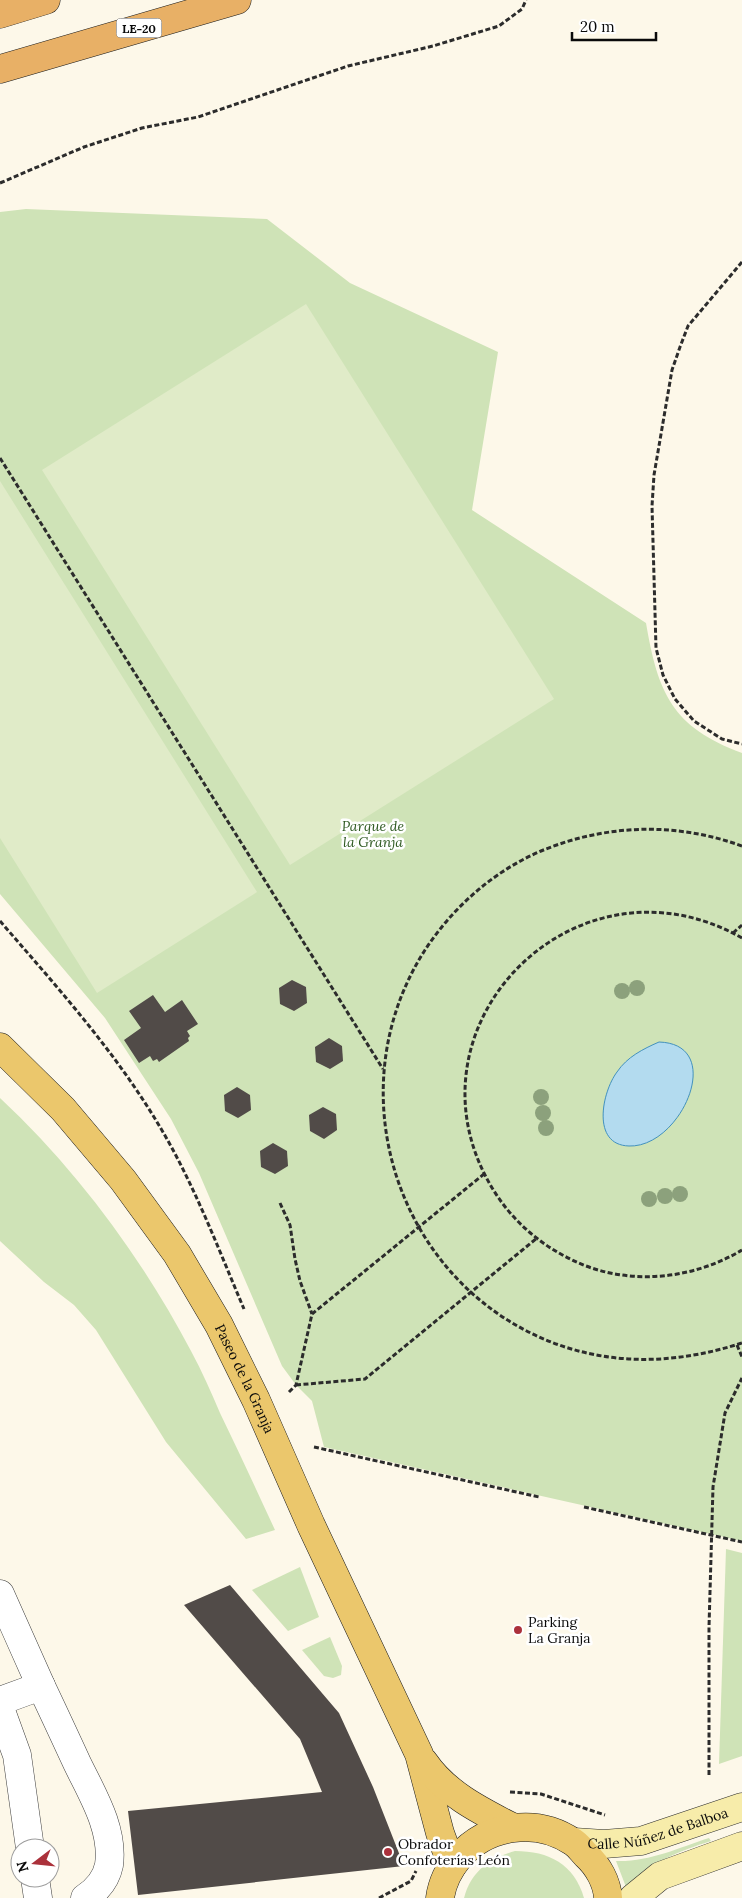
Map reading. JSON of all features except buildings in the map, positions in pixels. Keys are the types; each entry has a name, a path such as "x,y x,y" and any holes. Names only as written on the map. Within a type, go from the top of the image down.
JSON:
{"highway":[{"path":"0,14 46,0"},
{"name":"LE-20","path":"0,69 237,0"}],"main road":[{"name":"Paseo de la Granja","path":"0,1047 63,1109 123,1180 176,1254 214,1317 256,1400 311,1525 419,1754 434,1776 452,1791 475,1808 512,1827"},
{"name":"Paseo de la Granja","path":"419,1754 440,1834 442,1888"},
{"name":"Calle Núñez de Balboa","path":"574,1842 604,1844 641,1841 674,1832 742,1807"},
{"path":"442,1888 468,1848 488,1834 512,1827 554,1832 574,1842 594,1863 608,1889 608,1898"},
{"path":"633,1898 660,1876 742,1846"}],"street":[{"path":"0,1594 103,1818 109,1848 109,1866 104,1880 96,1891 85,1898"},
{"path":"0,1701 41,1686"},
{"path":"0,1708 17,1755 29,1838"}],"path":[{"path":"0,183 84,147 142,128 198,117 348,66 433,46 499,26 522,9 526,0"},
{"path":"742,262 688,326 680,347 672,370 654,475 652,506 656,648 663,675 675,699 694,721 722,739 742,744"},
{"path":"0,458 384,1070"},
{"path":"742,846 711,836 672,830 652,828 612,831 593,834 555,845 528,857 502,872 456,910 431,941 405,987 386,1050 383,1110 388,1149 400,1188 419,1228 438,1257 471,1292 495,1312 529,1332 566,1347 604,1357 664,1360 703,1354 742,1343"},
{"path":"742,938 704,921 678,914 651,912 623,914 596,919 548,942 521,963 499,989 485,1012 468,1064 466,1091 468,1119 473,1145 484,1174 504,1206 522,1226 567,1257 592,1268 618,1274 659,1276 685,1273 724,1260 742,1250"},
{"path":"0,921 95,1031 159,1125 186,1177 246,1314"},
{"path":"732,933 742,925"},
{"path":"312,1314 484,1174"},
{"path":"280,1203 290,1225 300,1281 312,1314 296,1385 289,1392"},
{"path":"296,1385 365,1379 537,1238"},
{"path":"737,1345 742,1357"},
{"path":"709,1775 713,1487 725,1414 742,1378"},
{"path":"314,1447 539,1497"},
{"path":"584,1507 742,1542"},
{"path":"507,1792 541,1794 610,1816"},
{"path":"379,1898 411,1881 419,1864"}],"green space":[{"name":"Parque de la Granja","path":"26,209 267,219 350,283 498,352 472,510 646,623 656,669 663,688 672,704 684,719 699,732 718,743 742,753 742,1541 324,1447 312,1401 296,1385 282,1366 199,1173 171,1119 105,1018 0,894 0,212"},
{"path":"306,304 554,699 290,865 42,470"},
{"path":"0,481 257,892 97,993 0,838"},
{"path":"0,1098 81,1185 106,1217 151,1282 199,1366 275,1530 246,1539 166,1442 96,1330 74,1305 44,1282 0,1241"},
{"path":"726,1549 742,1553 742,1756 719,1764"},
{"path":"300,1567 319,1617 288,1631 252,1590"},
{"path":"330,1637 342,1666 341,1675 333,1678 324,1676 302,1650"},
{"path":"709,1838 711,1841 676,1854 655,1865 626,1887 616,1861 652,1857"},
{"path":"515,1851 549,1857 567,1868 580,1886 584,1898 464,1898 471,1880 483,1867 497,1858"}],"water":[{"path":"659,1042 679,1047 690,1059 693,1076 689,1096 679,1114 665,1131 648,1142 629,1146 617,1143 609,1137 605,1127 603,1116 607,1092 617,1072 630,1058"}],"place":[{"name":"Parking La Granja","path":"518,1630"},
{"name":"Obrador Confoterías León","path":"388,1852"}]}
